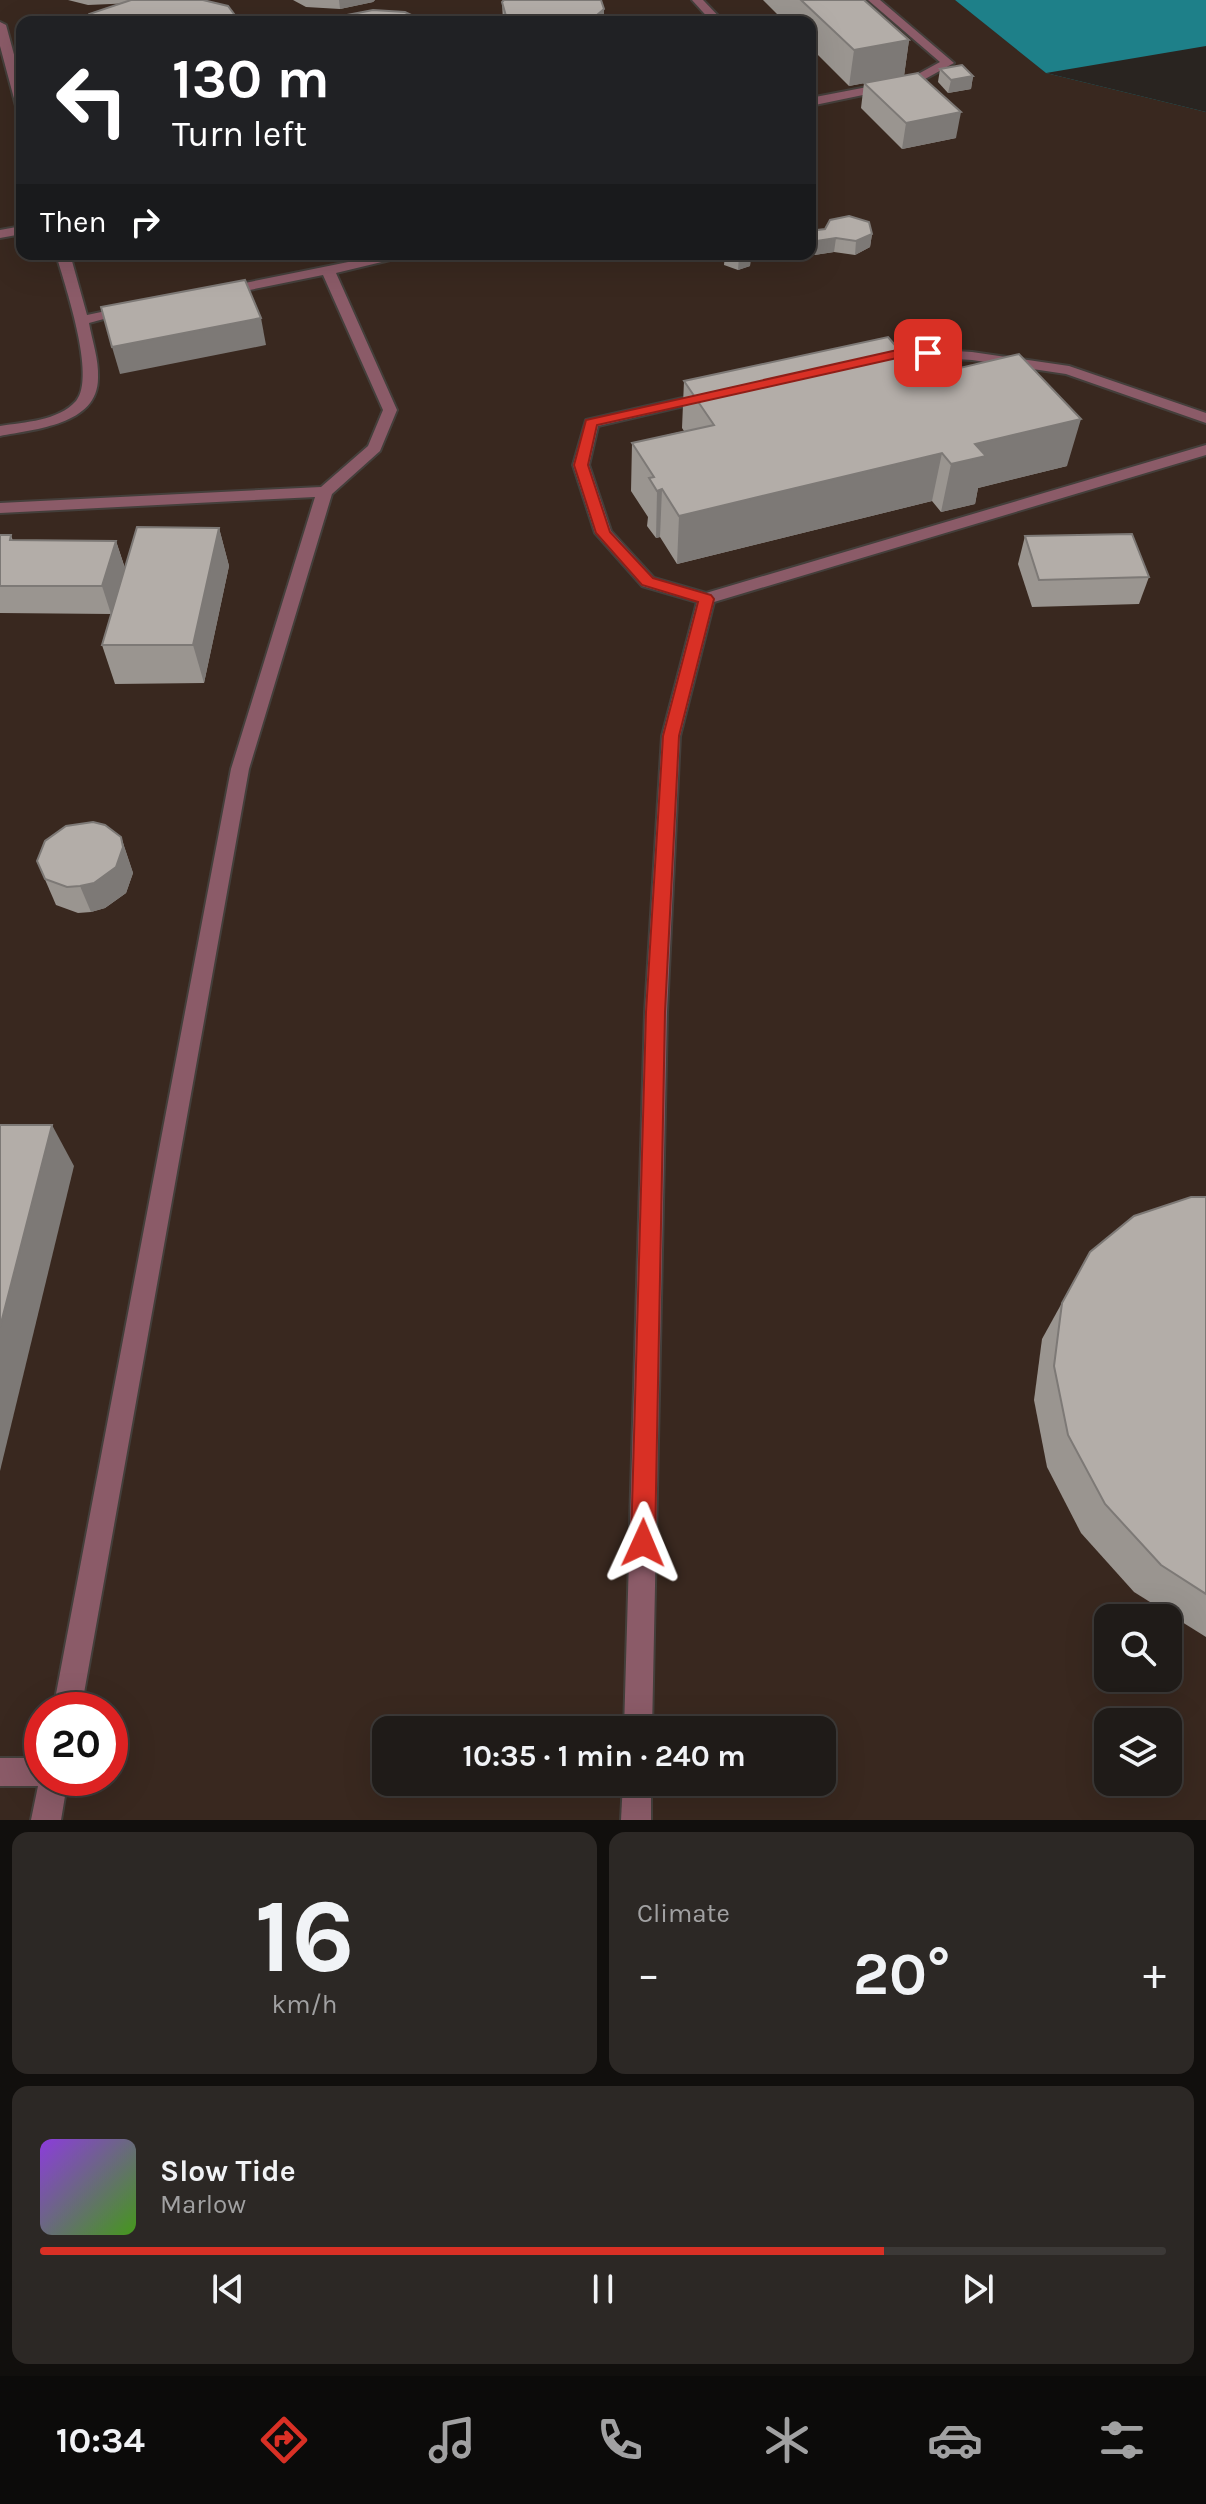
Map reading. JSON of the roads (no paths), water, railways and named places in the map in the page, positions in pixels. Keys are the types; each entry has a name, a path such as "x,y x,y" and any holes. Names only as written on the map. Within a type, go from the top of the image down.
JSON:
{"lane":[{"path":"697,0 712,16"},
{"path":"816,101 912,82 948,63 873,0"},
{"path":"0,25 16,84"},
{"path":"0,431 56,420 83,403 91,383 81,320 65,260"},
{"path":"205,295 378,260"},
{"path":"70,1692 240,769 325,492 375,448 390,410 328,270"},
{"path":"81,320 143,308"},
{"path":"861,362 906,352 972,356 1069,370 1206,418"},
{"path":"726,392 591,423 581,465 603,533 648,582 706,599 1206,450"},
{"path":"0,508 325,492"},
{"path":"638,1716 656,1012 671,736 706,599"},
{"path":"0,1772 24,1772"},
{"path":"46,1820 51,1796"},
{"path":"636,1820 637,1796"}],"water":[{"path":"955,0 1206,0 1206,112 1046,73"}]}
